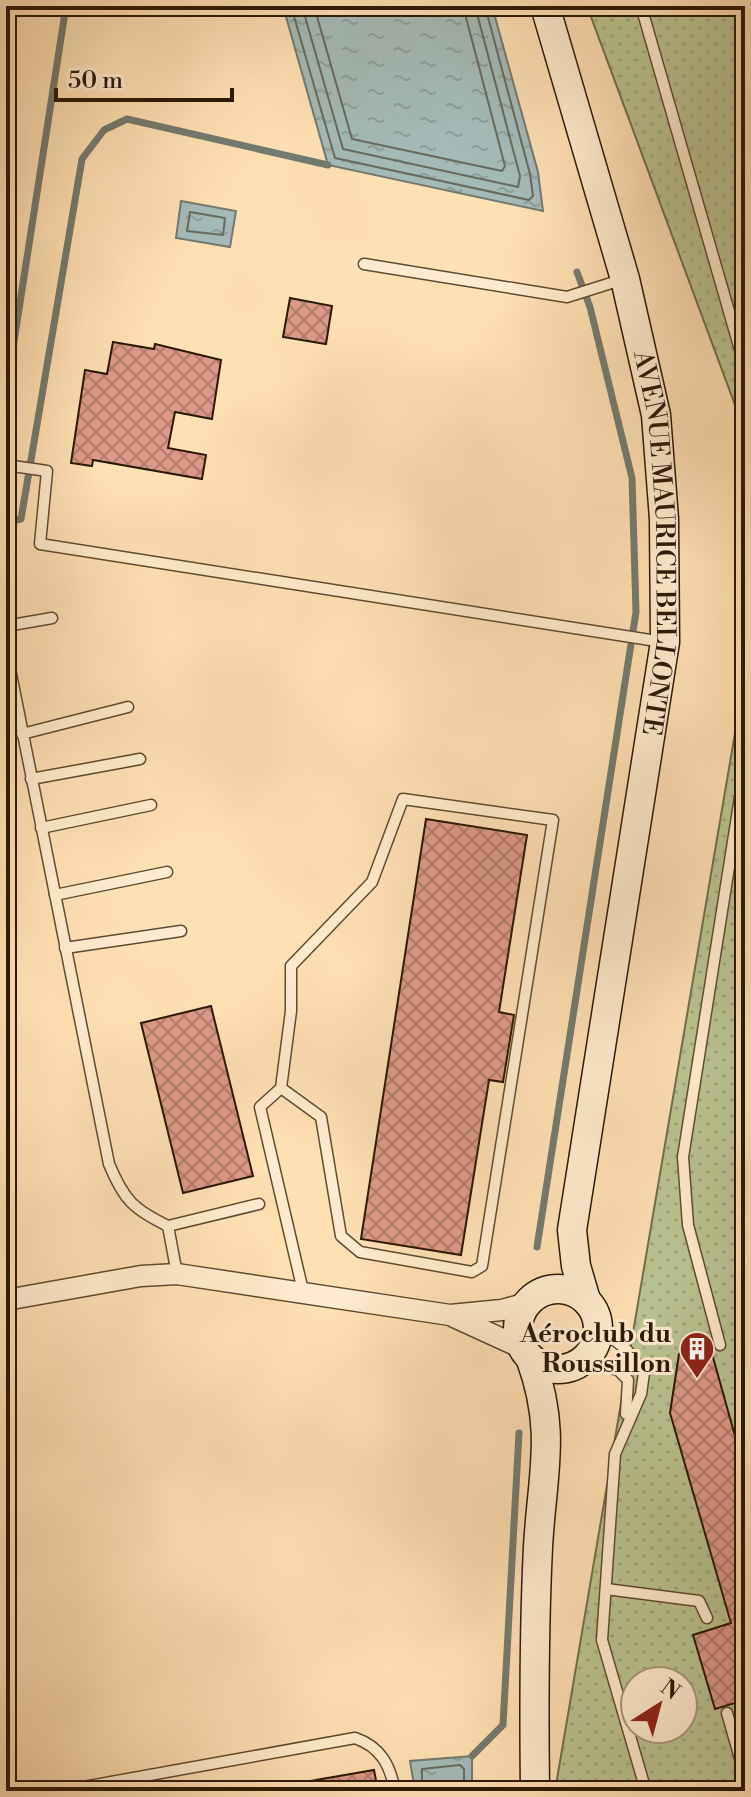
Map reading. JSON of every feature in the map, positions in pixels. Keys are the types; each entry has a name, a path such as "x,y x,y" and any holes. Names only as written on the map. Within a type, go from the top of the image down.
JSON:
{"street":[{"name":"AVENUE MAURICE BELLONTE","path":"545,6 612,283 656,415 664,519 656,641 572,1230 576,1266 586,1300"},
{"name":"AVENUE MAURICE BELLONTE","path":"534,1298 572,1230"},
{"path":"6,1300 141,1276 177,1274 450,1315 502,1310 565,1289 586,1300 598,1327 597,1340 578,1364 548,1432"},
{"path":"534,1298 518,1324 543,1394 548,1432 538,1546 535,1791"},
{"path":"450,1315 552,1369 578,1364"}],"lane":[{"path":"641,6 745,367"},
{"path":"364,264 570,296 612,283"},
{"path":"6,465 47,471 40,544 656,641"},
{"path":"6,626 52,618"},
{"path":"6,649 109,1164 121,1192 138,1212 168,1226 259,1204"},
{"path":"22,734 128,707"},
{"path":"31,779 140,759"},
{"path":"720,1345 688,1225 683,1157 745,766"},
{"path":"281,1088 321,1117 341,1236 360,1252 472,1272 482,1266 553,820 403,799 372,882 291,966 291,1011 281,1088 260,1107 303,1291"},
{"path":"41,828 151,805"},
{"path":"55,895 167,872"},
{"path":"65,948 181,931"},
{"path":"168,1226 177,1274"},
{"path":"598,1327 627,1350 644,1373 641,1394 625,1424 615,1454 602,1640 646,1791"},
{"path":"578,1364 618,1370 628,1380 625,1424"},
{"path":"606,1589 699,1601 707,1618"},
{"path":"727,1713 745,1776"},
{"path":"61,1791 355,1738 379,1752 391,1769 395,1791"}],"green space":[{"path":"587,6 745,6 745,432"},
{"path":"745,675 745,1791 555,1791"}],"water":[{"path":"283,6 492,6 538,172 543,211 328,165"},
{"path":"181,201 236,211 230,247 176,238"},
{"path":"472,1756 472,1791 415,1791 410,1761"}],"building":[{"path":"290,298 332,306 326,344 283,337"},
{"path":"113,342 154,349 155,344 221,360 212,419 175,412 168,448 206,455 202,479 93,460 92,466 71,463 85,370 107,374"},
{"path":"426,819 527,835 499,1012 514,1015 503,1082 489,1080 461,1255 361,1239"},
{"path":"211,1006 253,1176 183,1193 141,1023"},
{"path":"693,1348 695,1354 711,1350 745,1472 745,1700 715,1709 693,1635 731,1623 670,1413 679,1354"},
{"path":"374,1770 378,1791 311,1791 310,1781"}],"waterway":[{"path":"6,393 66,6"},
{"path":"6,522 21,519 82,159 104,130 127,119 328,165"},
{"path":"537,1247 636,612 632,478 590,307 577,272"},
{"path":"472,1756 503,1725 519,1433"}],"place":[{"name":"Aéroclub du Roussillon","path":"697,1380"}]}
